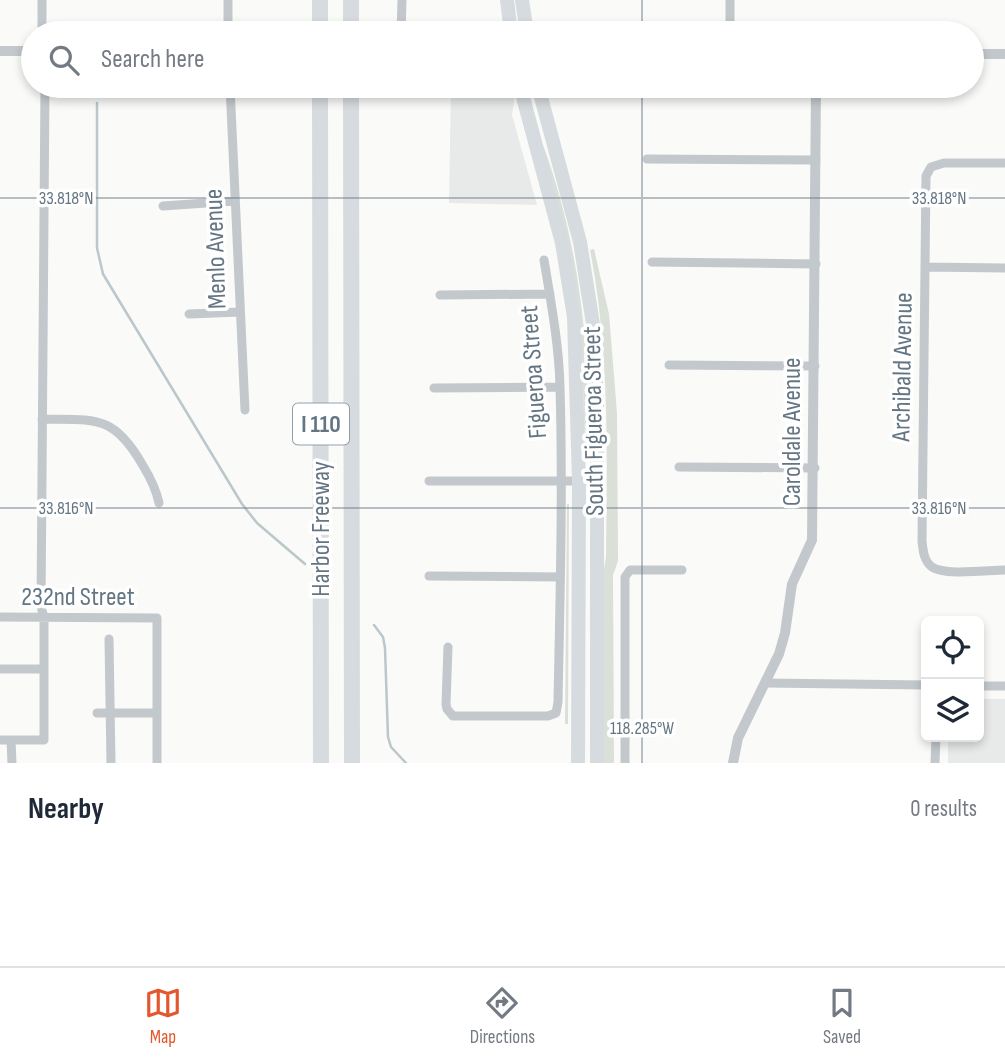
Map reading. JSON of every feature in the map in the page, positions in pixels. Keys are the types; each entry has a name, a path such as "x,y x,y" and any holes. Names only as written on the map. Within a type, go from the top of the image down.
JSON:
{"highway":[{"path":"320,0 320,21"},
{"path":"351,0 351,21"},
{"name":"Harbor Freeway","path":"320,98 321,763"},
{"name":"Harbor Freeway","path":"351,98 352,763"}],"main road":[{"path":"507,0 510,21"},
{"path":"522,0 525,21"},
{"name":"South Figueroa Street","path":"523,98 568,275 577,356 578,763"},
{"name":"South Figueroa Street","path":"541,98 586,275 595,356 597,763"}],"street":[{"path":"42,0 42,21"},
{"path":"228,0 228,21"},
{"path":"401,21 402,0"},
{"path":"730,0 730,21"},
{"path":"0,51 21,51"},
{"path":"984,54 1005,54"},
{"path":"0,740 44,740 44,617 41,607 45,98"},
{"name":"Menlo Avenue","path":"231,98 245,410"},
{"name":"Caroldale Avenue","path":"733,763 738,738 766,683 785,633 792,584 812,540 815,468 816,98"},
{"path":"647,159 816,160"},
{"name":"Archibald Avenue","path":"1005,163 936,164 929,170 925,184 922,541 929,564 942,571 1005,570"},
{"path":"163,206 235,201"},
{"name":"Figueroa Street","path":"448,647 446,704 449,713 466,718 548,716 556,712 560,577 560,387 544,260"},
{"path":"652,262 816,264"},
{"path":"926,267 1005,268"},
{"path":"440,295 550,294"},
{"path":"189,314 240,312"},
{"path":"669,365 815,366"},
{"path":"434,388 560,387"},
{"path":"42,419 94,420 118,430 131,445 157,489 159,503"},
{"path":"679,467 815,468"},
{"path":"429,481 596,481"},
{"path":"625,763 625,577 627,572 682,570"},
{"path":"429,576 560,577"},
{"name":"232nd Street","path":"0,617 157,618 157,713"},
{"path":"109,639 111,763"},
{"path":"0,669 44,669"},
{"path":"766,683 921,685"},
{"path":"984,685 1005,686"},
{"path":"97,713 157,713 157,763"},
{"path":"11,740 12,763"},
{"path":"935,763 936,742"}],"shaded area":[{"path":"451,98 514,98 512,115 537,205 449,203"},
{"path":"543,145 566,219 580,295 589,410 589,448 585,449 582,351"},
{"path":"594,249 609,314 617,413 618,561 613,575 614,763 603,763 603,575 606,557 607,441 601,326 590,250"},
{"path":"567,504 568,724 565,724"},
{"path":"984,699 1005,699 1005,763 948,763 948,742 984,742"}],"waterway":[{"path":"97,103 97,248 103,274 242,504 257,523 305,564"},
{"path":"374,625 383,637 385,648 388,737 391,747 406,763"}]}
